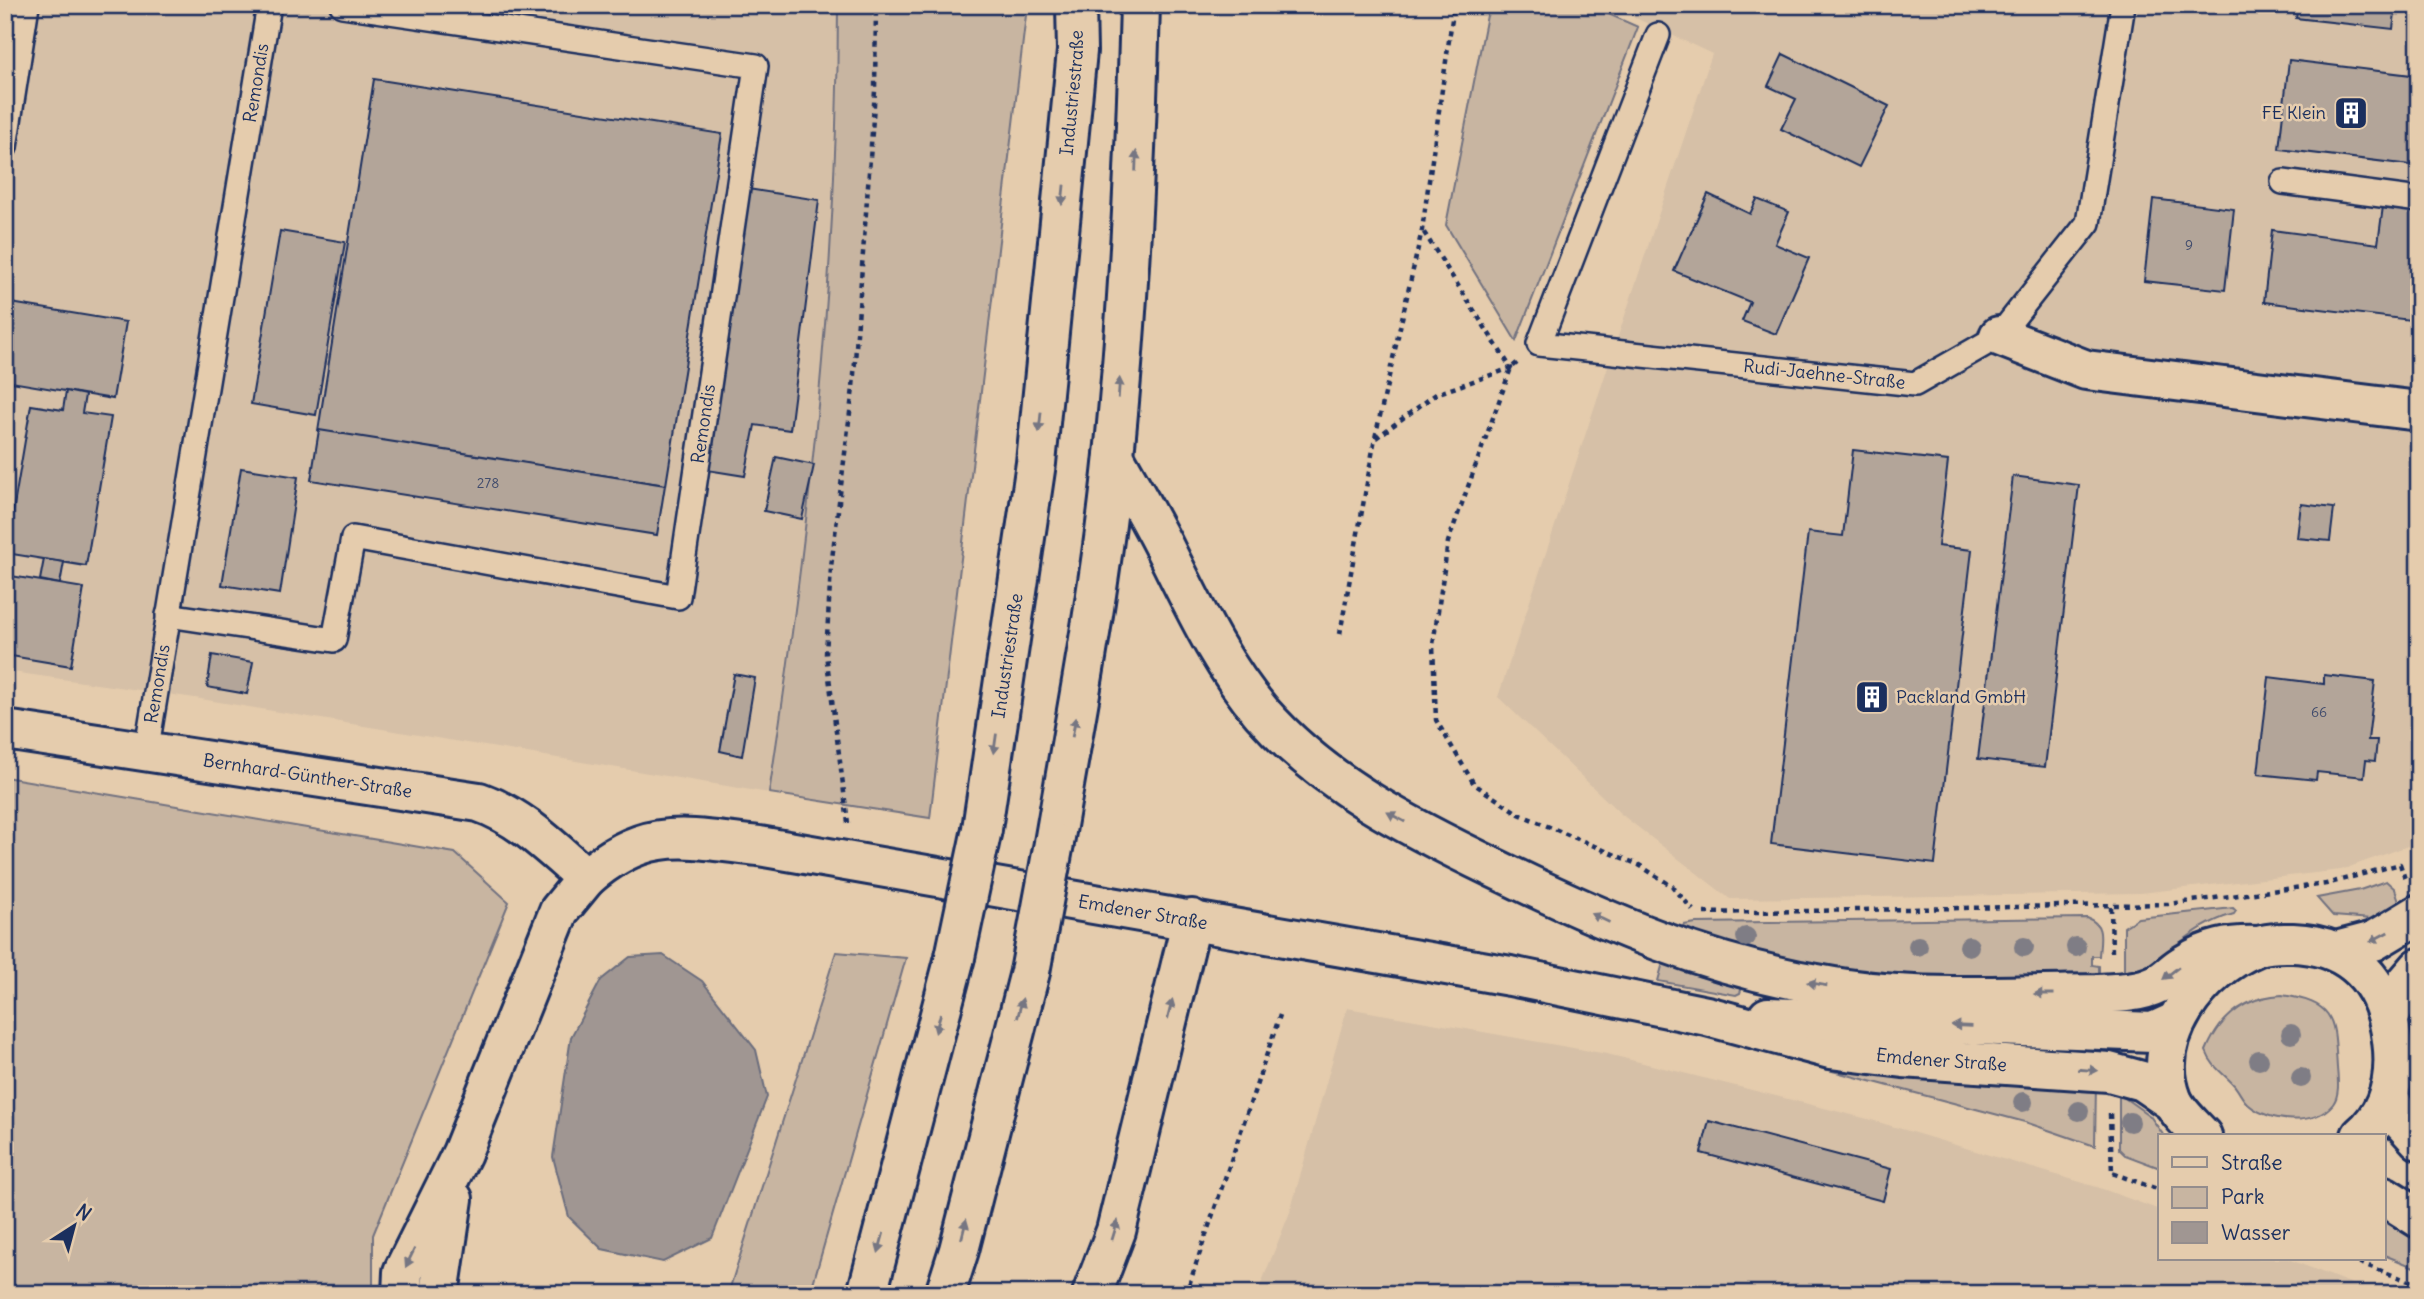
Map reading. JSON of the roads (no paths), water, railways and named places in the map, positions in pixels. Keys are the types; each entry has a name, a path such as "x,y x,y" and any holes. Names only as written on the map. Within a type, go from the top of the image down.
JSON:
{"main road":[{"name":"Industriestraße","path":"867,1294 955,957 982,829 1036,463 1077,51 1076,5"},
{"path":"944,1294 959,1250 1030,972 1087,650 1114,456 1135,177 1140,5"},
{"path":"1999,336 2086,370 2419,411"},
{"path":"1114,456 1222,660 1262,713 1322,770 1368,802 1427,835 1633,933 1741,968 1838,988 1924,993 2097,994 2140,990 2157,984 2182,965 2226,945 2309,944 2336,951 2350,960 2379,990 2389,1018 2394,1057 2390,1098 2378,1118 2363,1134"},
{"name":"Bernhard-Günther-Straße","path":"5,730 479,803 500,810 526,826 586,878"},
{"name":"Emdener Straße","path":"462,1153 559,911 586,878 606,860 628,847 654,839 709,841 843,859 1192,919 1707,1016 1830,1049 1916,1059 2109,1072 2142,1081 2173,1102"},
{"path":"2336,951 2374,941 2418,914"},
{"path":"1092,1294 1116,1231 1192,919"},
{"path":"2200,1134 2173,1102 2165,1071 2175,1022 2196,992 2217,973 2257,946"},
{"path":"2389,1018 2407,982 2419,968"},
{"name":"Emdener Straße","path":"1707,1016 2153,1032 2175,1022"},
{"path":"2390,1098 2398,1117 2419,1140"},
{"path":"402,1294 403,1272 462,1153"},
{"path":"439,1294 462,1153"},
{"path":"2386,1197 2419,1218"}],"lane":[{"path":"5,147 27,5"},
{"name":"Remondis","path":"146,753 269,5"},
{"name":"Remondis","path":"169,615 334,640 353,538 678,597 756,66 342,5"},
{"path":"1999,336 2088,223 2123,5"},
{"name":"Rudi-Jaehne-Straße","path":"1658,35 1539,344 1916,384 1999,336"},
{"path":"2283,182 2419,200"}],"water":[{"path":"663,955 702,981 756,1050 767,1097 712,1238 663,1262 602,1249 569,1217 553,1157 571,1037 601,980 630,957"}],"place":[{"name":"FE Klein","path":"2351,113"},
{"name":"Packland GmbH","path":"1872,697"}]}
